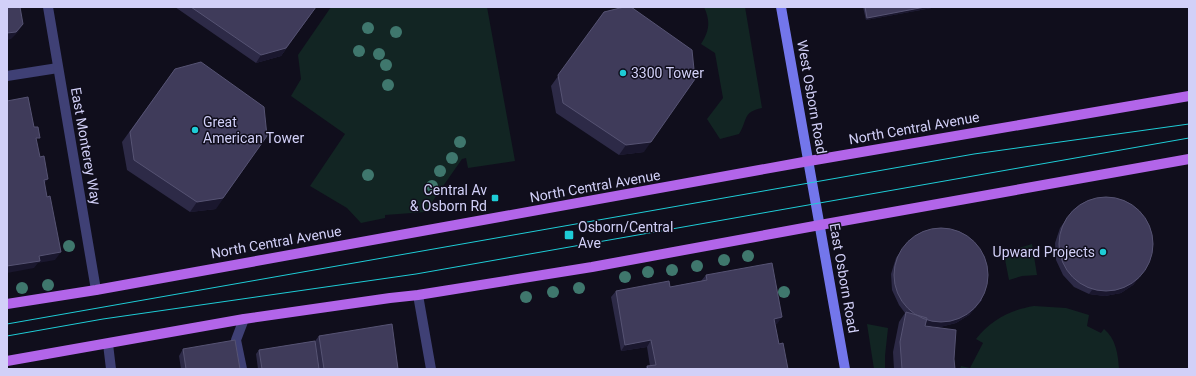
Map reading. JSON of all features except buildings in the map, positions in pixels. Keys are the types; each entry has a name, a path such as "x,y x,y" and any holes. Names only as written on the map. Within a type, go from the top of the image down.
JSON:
{"main road":[{"name":"West Osborn Road","path":"781,7 814,192"},
{"name":"North Central Avenue","path":"7,304 96,290 809,161 1189,96"},
{"path":"7,361 244,319 390,298 418,296 592,268 820,225 1189,159"},
{"name":"East Osborn Road","path":"814,192 845,369"}],"street":[{"name":"East Monterey Way","path":"48,7 96,290"},
{"path":"7,76 58,68"},
{"path":"418,296 431,369"},
{"path":"242,369 236,340 244,319"},
{"path":"108,344 111,369"}],"green space":[{"path":"331,7 487,7 515,161 468,168 466,158 462,159 425,212 385,215 385,218 361,223 347,208 310,186 345,134 291,96 301,79 298,55"},
{"path":"704,7 745,7 762,108 748,114 739,134 720,139 707,119 723,98 715,53 701,44 706,35 708,26 708,17"},
{"path":"1032,244 1037,275 1022,276 1009,280 1003,249 1016,249"},
{"path":"1034,306 1066,308 1089,315 1087,326 1101,333 1104,329 1114,342 1119,369 960,369 961,366 970,368 983,343 976,339 988,326 1009,313"},
{"path":"867,324 888,328 885,369 874,369"}],"tram line":[{"path":"7,324 974,154 1189,124"},
{"path":"7,336 103,319 416,274 1189,138"}],"place":[{"name":"3300 Tower","path":"623,73"},
{"name":"Great American Tower","path":"195,130"},
{"name":"Central Av & Osborn Rd","path":"495,198"},
{"name":"Osborn/Central Ave","path":"569,235"},
{"name":"Upward Projects","path":"1103,252"}]}
